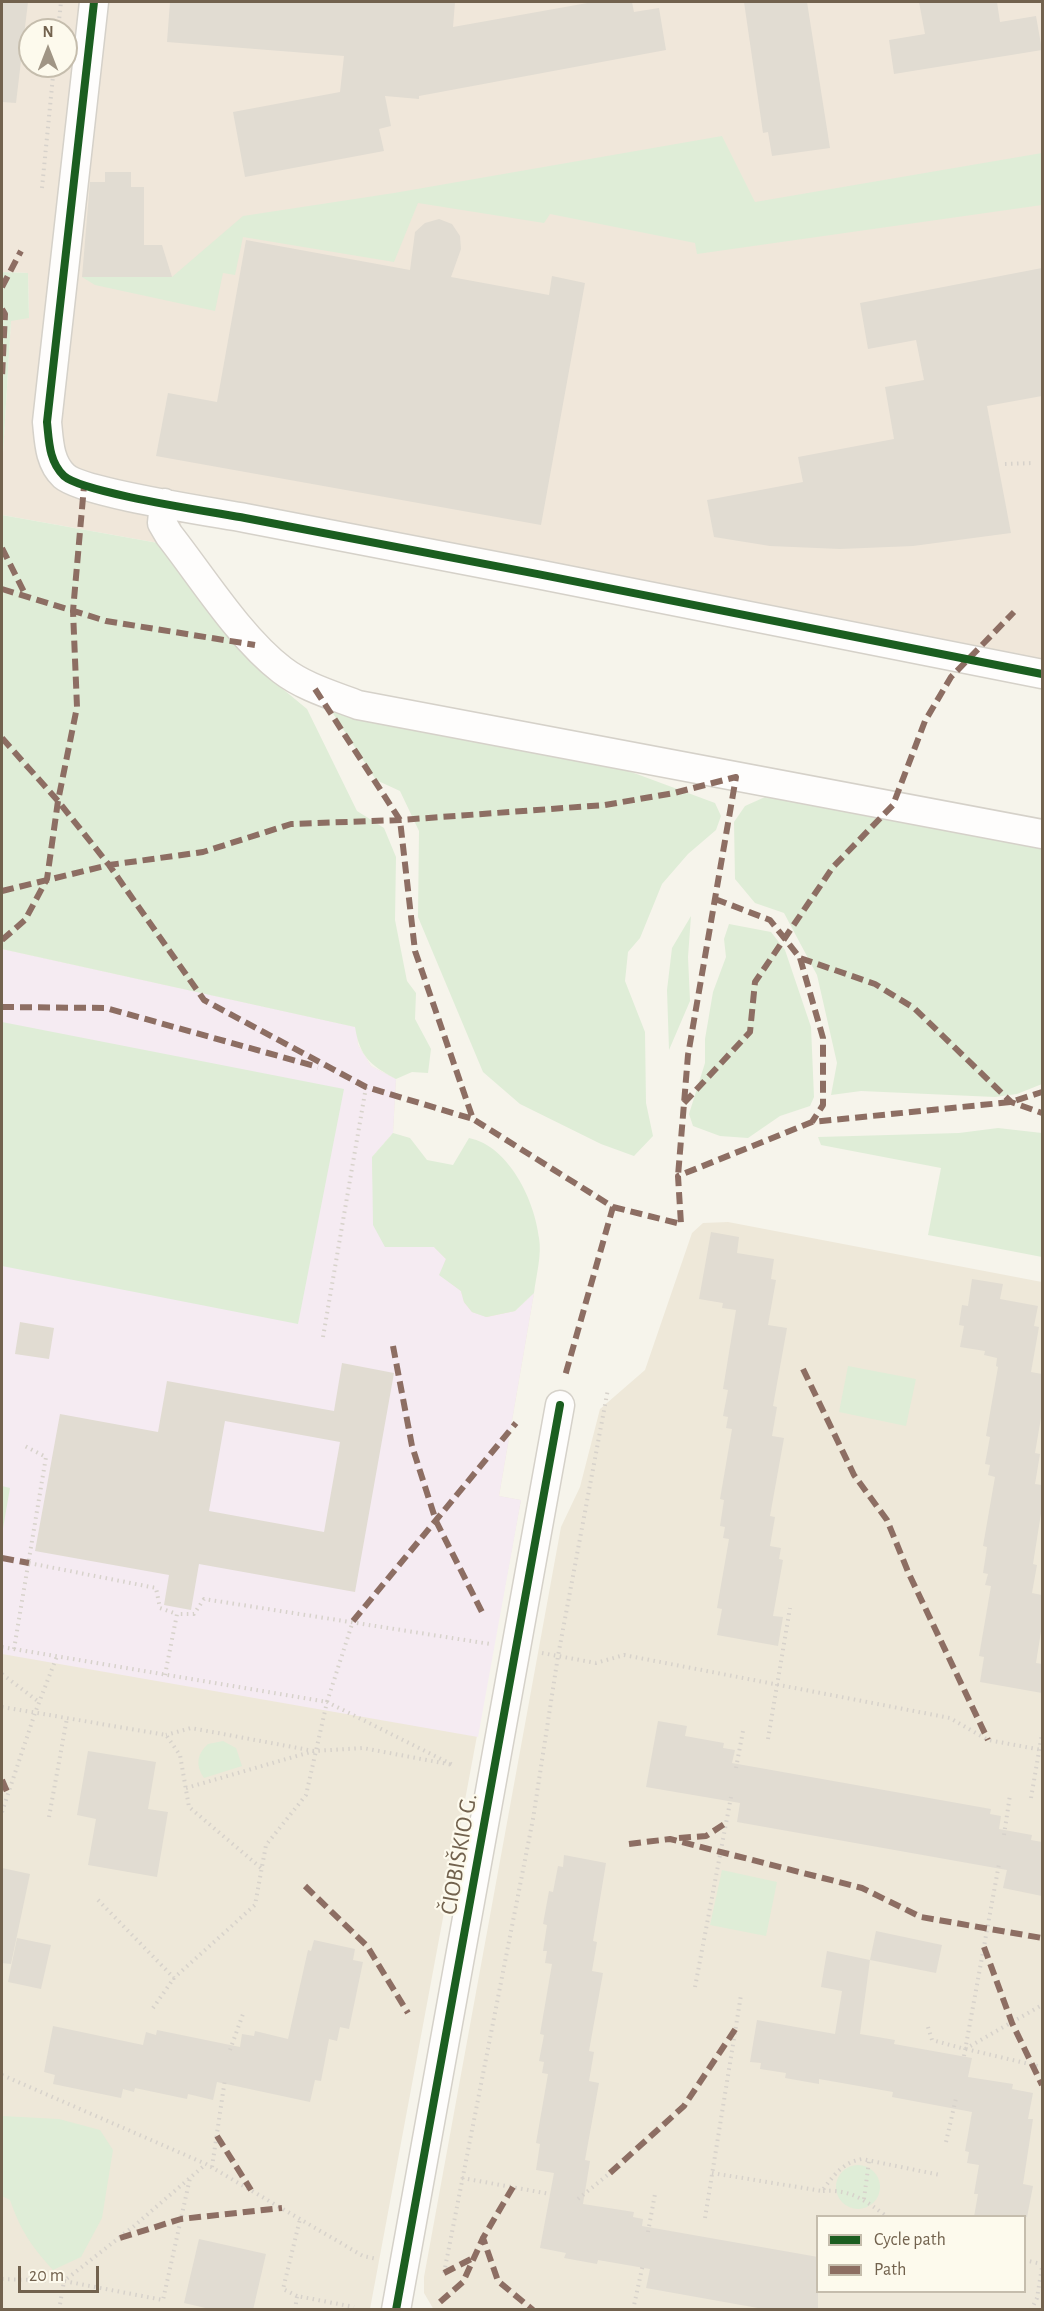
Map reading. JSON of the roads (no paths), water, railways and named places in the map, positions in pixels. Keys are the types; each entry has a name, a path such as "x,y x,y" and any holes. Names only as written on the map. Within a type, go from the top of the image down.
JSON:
{"street":[{"path":"94,2 47,422 50,454 64,476 84,486 164,503 596,584 1042,674"},
{"path":"164,503 162,523 169,535 255,645 283,670 315,689 358,705 1042,834"},
{"name":"ČIOBIŠKIO G.","path":"396,2310 560,1405"}]}
